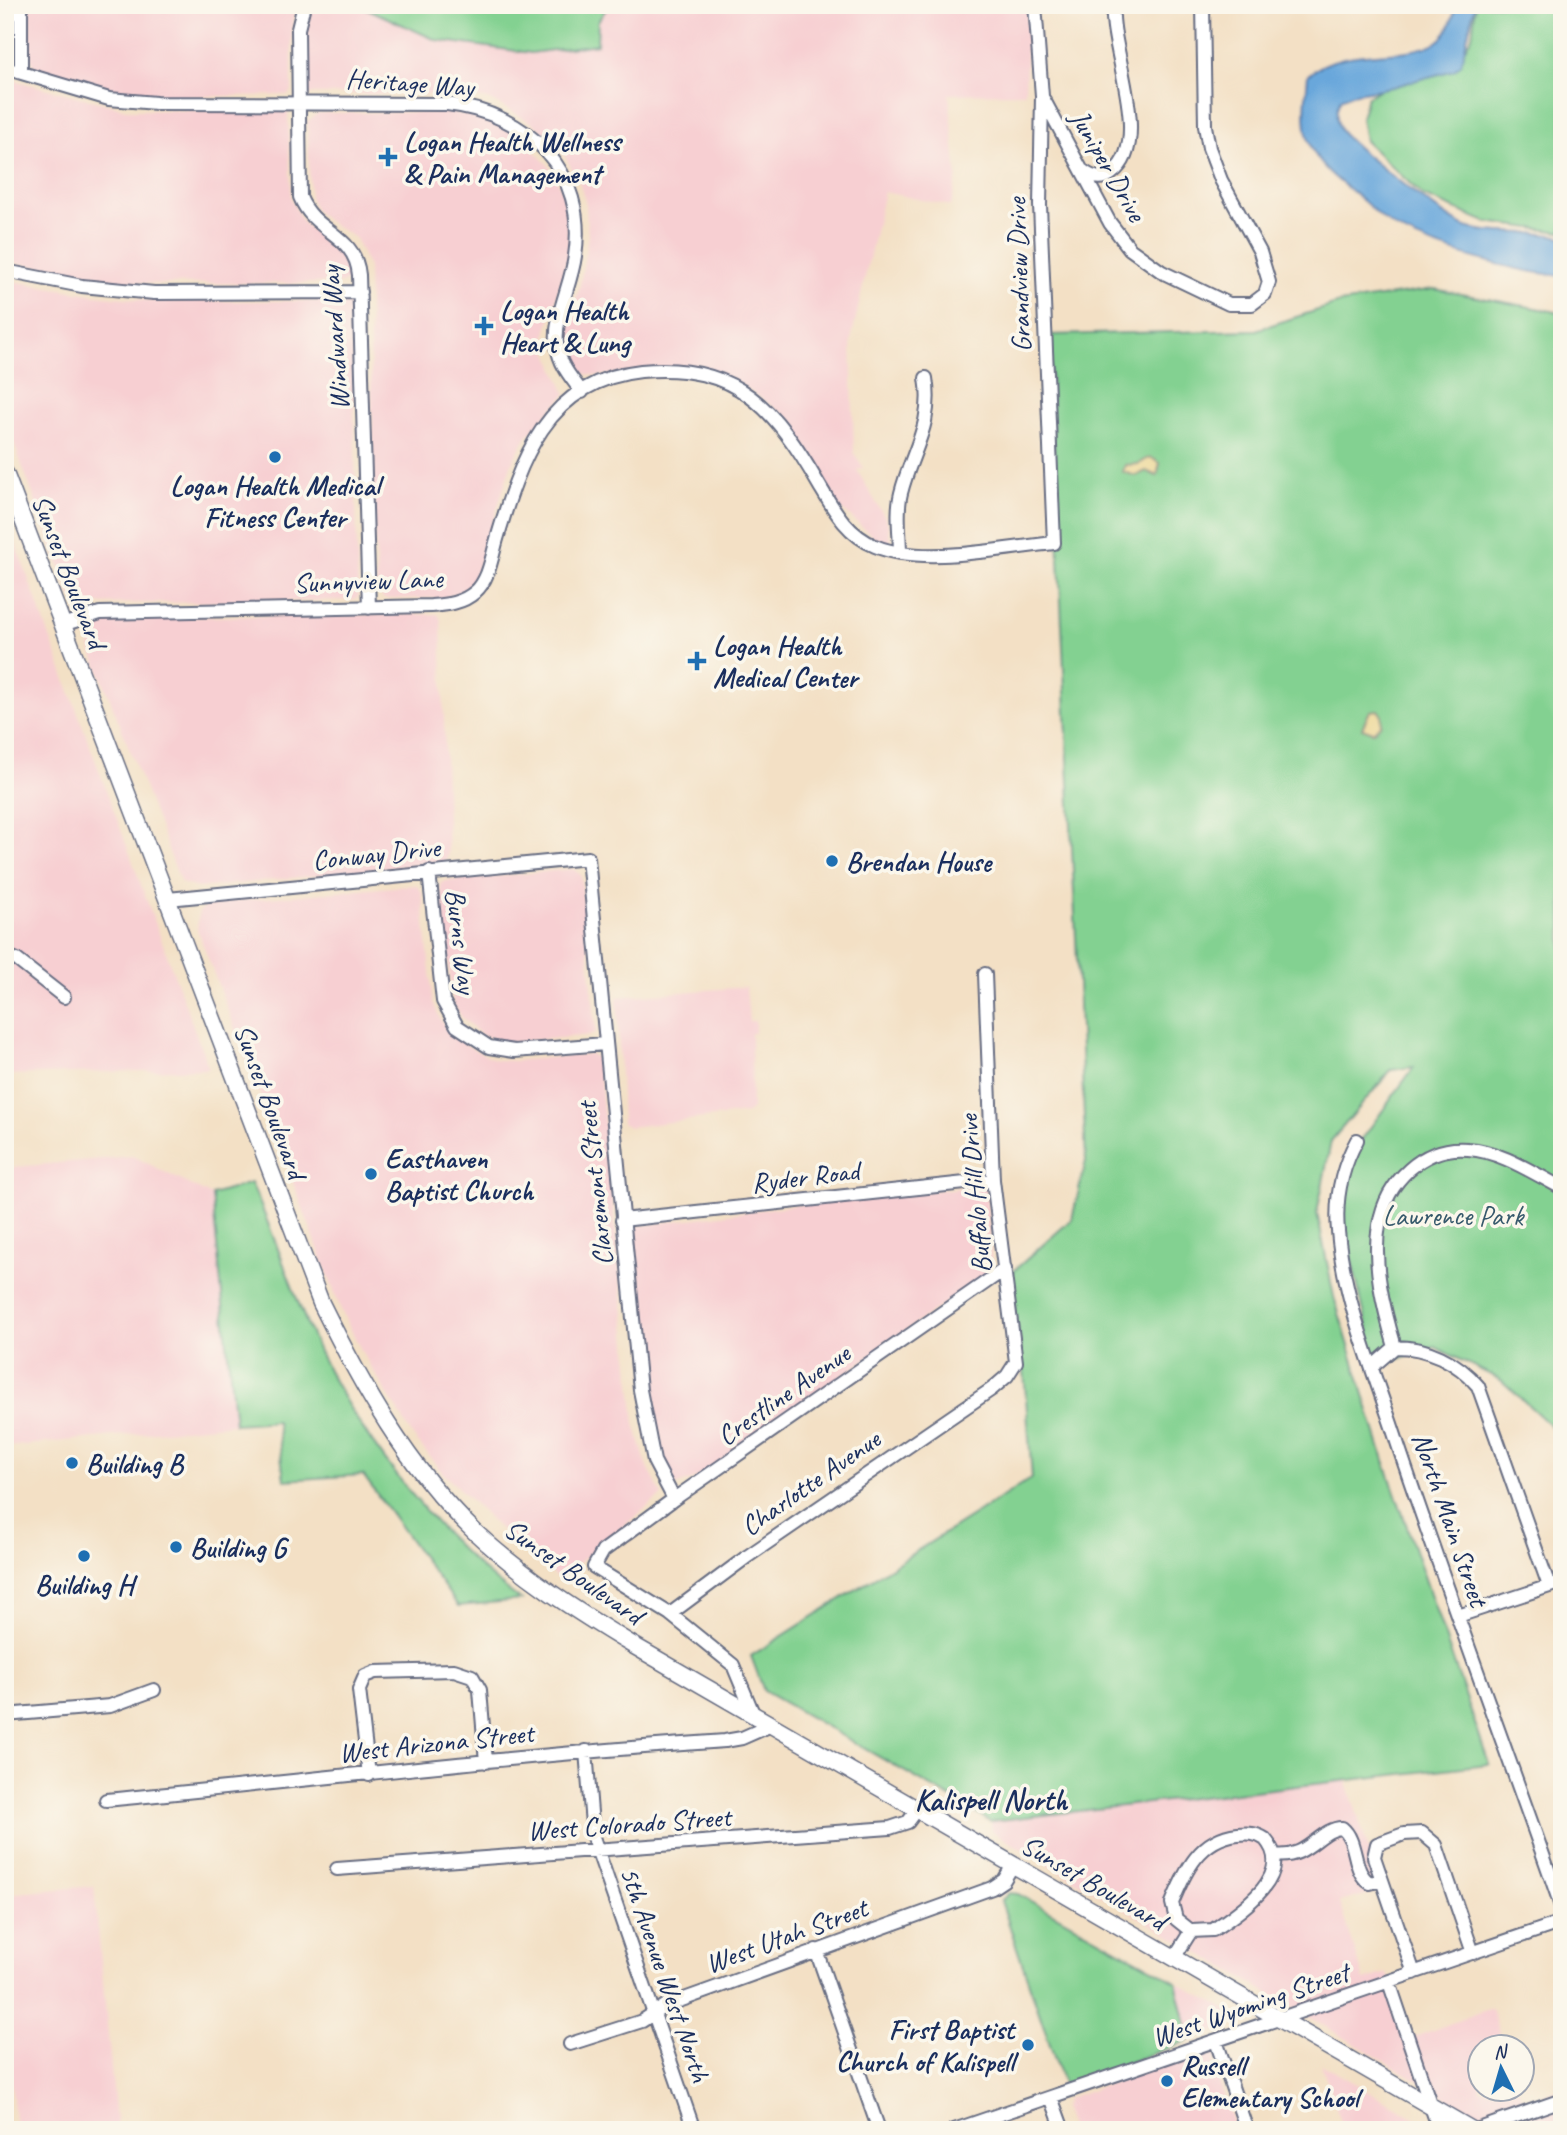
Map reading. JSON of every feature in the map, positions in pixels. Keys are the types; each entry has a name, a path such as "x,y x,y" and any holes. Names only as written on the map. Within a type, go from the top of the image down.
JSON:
{"main road":[{"name":"Sunset Boulevard","path":"5,473 321,1303 355,1372 395,1438 435,1489 475,1532 529,1578 596,1622 762,1722 1474,2130"}],"street":[{"path":"21,5 21,71"},
{"name":"Windward Way","path":"304,5 298,29 300,197 306,210 319,226 348,243 355,253 360,292 369,608"},
{"name":"Grandview Drive","path":"1035,5 1042,96 1040,205 1054,543"},
{"path":"1082,170 1097,178 1108,176 1120,166 1130,142 1130,124 1113,30 1113,5"},
{"name":"Juniper Drive","path":"1042,96 1110,223 1144,262 1229,304 1252,304 1265,294 1269,282 1260,252 1221,180 1209,148 1204,104 1203,5"},
{"name":"Heritage Way","path":"5,68 118,100 156,103 298,101 460,105 499,116 534,138 559,169 576,214 575,257 559,315 557,343 567,372 582,392"},
{"path":"5,271 82,286 154,293 360,292"},
{"name":"Sunnyview Lane","path":"62,625 100,613 446,605 475,592 487,572 514,482 532,442 558,410 582,392 621,375 663,370 702,375 740,391 764,406 784,427 834,512 852,532 874,545 900,553 948,553 1054,543"},
{"path":"900,553 900,496 921,442 927,393 926,377"},
{"name":"Conway Drive","path":"168,899 588,858"},
{"name":"Claremont Street","path":"588,858 622,1220 646,1427 654,1461 674,1499"},
{"name":"Burns Way","path":"429,872 443,1001 457,1026 489,1046 514,1051 605,1044"},
{"path":"5,954 17,960 64,997"},
{"name":"Buffalo Hill Drive","path":"982,1395 1007,1376 1016,1362 1005,1269 1001,1261 993,1180 985,974"},
{"name":"North Main Street","path":"1357,1140 1346,1163 1338,1192 1338,1233 1352,1300 1372,1367 1562,1909"},
{"path":"1395,1347 1379,1268 1378,1225 1388,1196 1408,1168 1434,1153 1468,1149 1501,1157 1562,1188"},
{"name":"Ryder Road","path":"622,1220 993,1180"},
{"name":"Crestline Avenue","path":"670,1615 594,1567 603,1551 1005,1269"},
{"path":"1372,1367 1395,1347 1420,1349 1461,1369 1478,1386 1549,1586"},
{"name":"Charlotte Avenue","path":"670,1615 748,1556 982,1395"},
{"path":"1458,1616 1562,1582"},
{"path":"670,1615 733,1665 762,1722"},
{"path":"369,1774 359,1690 365,1676 375,1672 454,1670 472,1676 480,1690 486,1762"},
{"path":"5,1715 110,1706 153,1690"},
{"name":"West Arizona Street","path":"106,1800 586,1751 725,1741 742,1738 762,1722"},
{"name":"5th Avenue West North","path":"586,1751 589,1818 597,1850 694,2130"},
{"name":"West Colorado Street","path":"337,1869 890,1828 908,1822 917,1810"},
{"path":"1274,1855 1287,1855 1312,1846 1329,1830 1342,1828 1349,1836 1363,1878 1370,1883 1382,1880"},
{"path":"1414,1973 1373,1851 1377,1844 1416,1832 1426,1836 1439,1851 1473,1953"},
{"path":"1234,1835 1257,1835 1268,1842 1274,1855 1275,1872 1262,1889 1213,1930 1191,1931 1176,1919 1172,1903 1185,1874 1210,1842 1234,1835"},
{"name":"West Utah Street","path":"570,2044 642,2021 654,2012 816,1950 992,1888 1004,1880 1013,1865"},
{"name":"West Wyoming Street","path":"954,2130 1562,1922"},
{"path":"1174,1958 1191,1931"},
{"path":"816,1950 879,2130"},
{"path":"1388,1982 1439,2130"},
{"path":"1216,2041 1247,2130"},
{"path":"1051,2097 1063,2130"},
{"path":"1474,2130 1562,2100"}],"shaded area":[{"path":"5,5 12,5 12,47 5,57"},
{"path":"29,5 297,5 292,29 292,90 288,95 157,97 118,93 37,70 30,57"},
{"path":"313,5 448,5 546,31 607,5 1028,5 1025,93 949,94 957,177 951,206 884,192 851,340 854,453 863,468 857,470 887,521 891,544 882,544 831,500 785,415 739,383 681,366 597,376 585,374 573,363 565,347 566,334 580,285 588,236 586,204 579,182 561,149 533,123 490,100 450,94 309,94 306,29"},
{"path":"5,78 130,110 288,111 291,199 303,223 345,254 350,265 348,280 342,283 159,284 117,281 5,261"},
{"path":"452,112 495,121 517,134 549,166 561,189 567,209 570,250 546,334 546,348 566,394 526,437 512,462 474,581 462,591 445,598 384,599 377,592 368,267 355,238 326,220 315,210 310,198 308,121 318,113"},
{"path":"5,280 153,301 349,303 352,311 358,597 354,600 87,604 71,596 5,420"},
{"path":"5,515 209,1069 5,1075"},
{"path":"438,614 441,620 448,855 445,862 198,888 181,883 90,647 96,626 107,620 120,618"},
{"path":"573,869 581,875 596,1031 592,1035 506,1043 483,1036 463,1019 453,1004 440,884 445,881"},
{"path":"416,885 422,892 433,1002 440,1019 452,1034 471,1048 496,1060 514,1061 590,1054 598,1058 635,1423 646,1463 662,1495 559,1579 517,1546 441,1471 413,1436 363,1354 342,1312 197,929 199,912 211,903"},
{"path":"746,987 749,1021 755,1021 755,1033 751,1033 752,1109 747,1113 629,1127 622,1123 617,997"},
{"path":"133,1156 214,1197 235,1424 5,1447 5,1168"},
{"path":"986,1186 992,1270 697,1478 675,1486 662,1459 652,1421 630,1227 864,1196"},
{"path":"1346,1780 1382,1890 1340,1902 1364,1980 1387,1973 1412,2038 1491,2008 1500,2034 1466,2034 1466,2104 1536,2104 1536,2098 1562,2089 1562,2130 1502,2130 991,1831 991,1821"},
{"path":"94,1886 117,2130 16,2130 5,2018 5,1894"},
{"path":"1176,1982 1240,2017 1239,2022 1190,2040"},
{"name":"Russell Elementary School","path":"1205,2049 1214,2053 1216,2059 1213,2064 1236,2130 1071,2130 1063,2107 1066,2099"},
{"path":"1321,2064 1426,2124 1428,2130 1344,2130"}],"green space":[{"path":"359,5 498,9 498,5 609,5 598,21 597,44 531,53 436,40"},
{"path":"1476,5 1562,5 1562,232 1486,222 1423,196 1365,141 1361,118 1367,97 1396,79 1456,64 1472,36"},
{"name":"Lawrence Park","path":"1434,289 1562,313 1562,1436 1501,1380 1435,1347 1377,1366 1342,1221 1347,1179 1360,1142 1414,1067 1391,1070 1331,1141 1317,1213 1334,1297 1384,1460 1489,1764 991,1821 764,1691 751,1656 1032,1478 1024,1371 1009,1275 1072,1219 1086,1161 1049,335 1256,330 1340,303"},
{"path":"251,1183 312,1336 349,1407 430,1516 460,1548 521,1600 458,1606 363,1475 284,1480 277,1421 235,1424 212,1195"},
{"path":"1009,1893 1018,1894 1176,1982 1190,2040 1064,2086 1001,1901"}],"sand":[{"path":"1150,457 1160,463 1157,476 1146,471 1136,476 1123,472 1125,465 1139,464"},
{"path":"1378,710 1382,716 1381,724 1373,732 1362,728 1370,711"}],"water":[{"path":"1456,5 1475,5 1461,64 1454,70 1392,87 1351,94 1339,103 1336,114 1338,125 1360,150 1378,165 1466,227 1562,237 1562,276 1522,270 1475,258 1409,235 1384,220 1333,176 1312,149 1305,122 1308,75 1323,65 1340,59 1407,51 1437,42 1447,30"}],"place":[{"name":"Logan Health Wellness & Pain Management","path":"388,157"},
{"name":"Logan Health Heart & Lung","path":"484,326"},
{"name":"Logan Health Medical Fitness Center","path":"275,457"},
{"name":"Logan Health Medical Center","path":"697,661"},
{"name":"Brendan House","path":"832,861"},
{"name":"Easthaven Baptist Church","path":"371,1174"},
{"name":"Building B","path":"72,1463"},
{"name":"Building G","path":"176,1547"},
{"name":"Building H","path":"84,1556"},
{"name":"First Baptist Church of Kalispell","path":"1028,2045"},
{"name":"Russell Elementary School","path":"1167,2081"}],"district":[{"name":"Kalispell North","path":"991,1800"}]}
